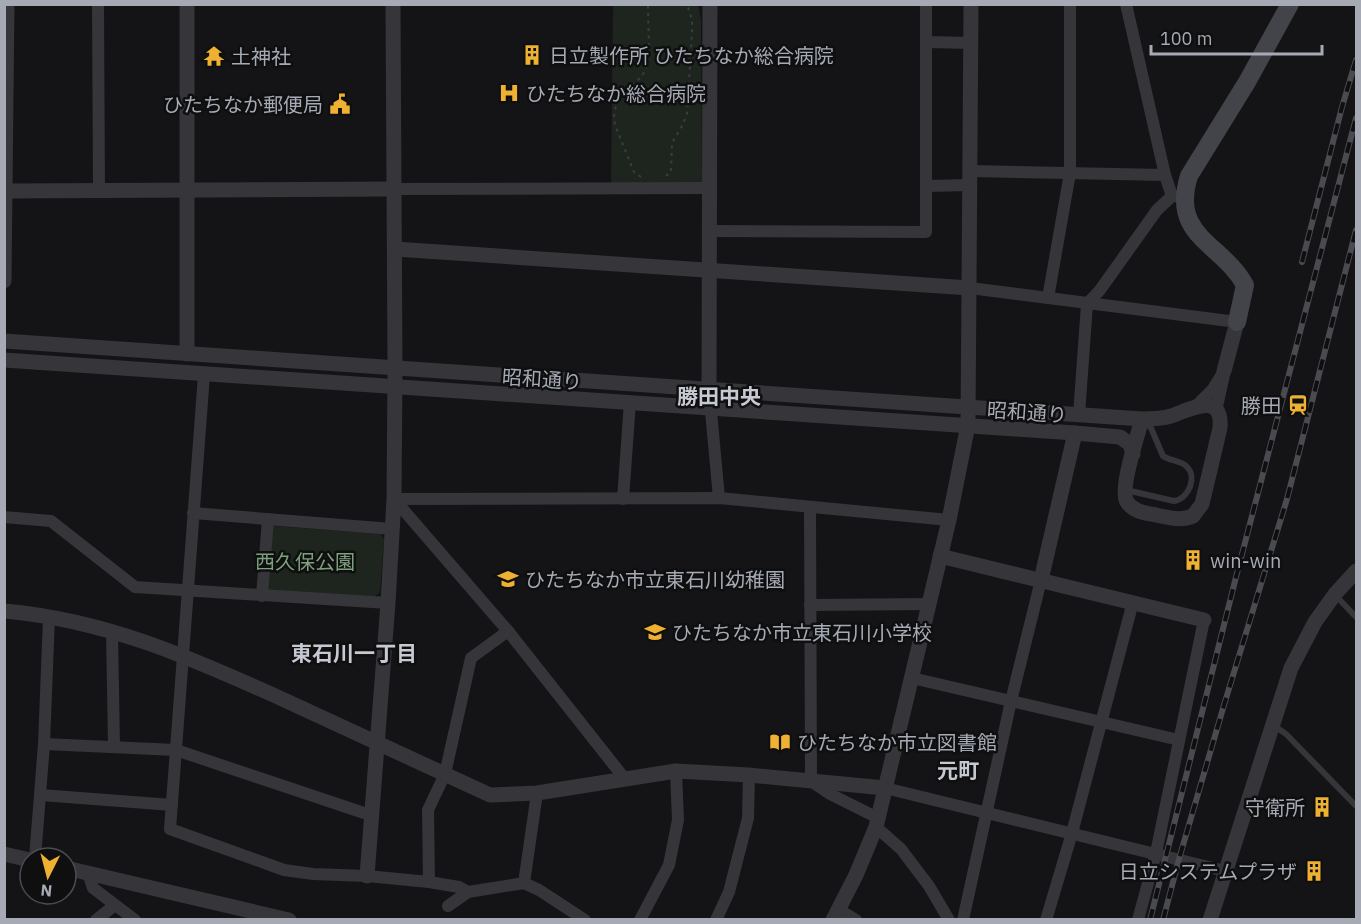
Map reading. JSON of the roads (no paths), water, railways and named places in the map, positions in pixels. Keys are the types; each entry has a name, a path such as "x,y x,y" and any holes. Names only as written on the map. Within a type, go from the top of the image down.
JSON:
{"main road":[{"path":"1237,322 1245,285 1241,278 1205,242 1178,196 1247,82 1285,7"}],"street":[{"path":"4,280 8,4"},
{"path":"98,4 99,190"},
{"path":"187,4 187,354"},
{"path":"367,876 394,499 393,4"},
{"path":"710,4 709,390 719,498"},
{"path":"709,231 926,232 926,4"},
{"path":"856,920 836,914 856,875 877,823 949,520 968,425 970,408 971,4"},
{"path":"1048,298 1070,173 1070,4"},
{"path":"1079,415 1087,304 1100,290 1157,210 1178,196 1165,176 1126,4"},
{"path":"927,42 972,43"},
{"path":"926,186 971,178 1070,173 1165,176"},
{"path":"5,191 709,188"},
{"path":"394,249 970,288 1237,322 1216,411"},
{"name":"昭和通り","path":"4,341 1142,419 1171,416 1197,405"},
{"name":"昭和通り","path":"4,360 1075,433 1120,437 1130,444 1132,454"},
{"path":"1197,405 1214,389 1224,371"},
{"path":"204,375 170,829 285,870 429,882 459,887 468,892"},
{"path":"623,499 630,402"},
{"path":"1142,419 1125,490 1128,503 1135,510 1178,519 1193,516 1202,504 1220,428 1216,411 1207,405 1197,405"},
{"path":"963,920 1011,701 1075,433"},
{"path":"394,499 719,498 949,520"},
{"path":"394,499 508,631 625,779"},
{"path":"810,507 812,782"},
{"path":"193,513 392,529"},
{"path":"4,517 51,521 135,587 388,603"},
{"path":"262,596 268,519"},
{"path":"940,556 1204,620 1156,853 1138,920"},
{"path":"1210,920 1224,871 1298,650 1335,594 1356,571"},
{"path":"1046,920 1072,833 1133,602"},
{"path":"810,605 929,604"},
{"path":"4,611 49,617 112,631 184,655 490,795 537,793 676,771 749,775 885,788 1224,871"},
{"path":"35,846 41,795 49,617"},
{"path":"112,631 114,747"},
{"path":"429,882 428,810 445,774 471,658 508,631"},
{"path":"912,678 1179,740"},
{"path":"44,744 176,750 373,816"},
{"path":"640,920 669,866 678,820 676,771"},
{"path":"716,920 729,892 748,818 749,775"},
{"path":"812,782 877,823 901,849 929,886 949,920"},
{"path":"524,883 537,793"},
{"path":"41,795 172,805"},
{"path":"78,871 251,915 289,920"},
{"path":"88,873 93,888 135,920"},
{"path":"448,906 468,892 524,883 585,920"},
{"path":"96,920 116,905"}],"lane":[{"path":"1125,490 1174,501 1181,500 1187,495 1189,488 1191,476 1189,469 1184,464 1164,456 1151,428 1142,419"},
{"path":"1335,594 1356,617"},
{"path":"1272,725 1286,734 1356,806"}],"railway":[{"path":"1302,262 1356,60"},
{"path":"1150,920 1236,577 1356,118"},
{"path":"1163,920 1224,705 1287,499 1356,230"}],"place":[{"name":"日立製作所 ひたちなか総合病院","path":"532,55"},
{"name":"土神社","path":"214,56"},
{"name":"ひたちなか総合病院","path":"509,93"},
{"name":"ひたちなか郵便局","path":"340,104"},
{"name":"勝田","path":"1298,405"},
{"name":"win-win","path":"1193,560"},
{"name":"ひたちなか市立東石川幼稚園","path":"508,579"},
{"name":"ひたちなか市立東石川小学校","path":"655,632"},
{"name":"ひたちなか市立図書館","path":"780,742"},
{"name":"守衛所","path":"1322,807"},
{"name":"日立システムプラザ","path":"1314,871"}],"district":[{"name":"勝田中央","path":"719,396"},
{"name":"東石川一丁目","path":"354,653"},
{"name":"元町","path":"958,770"}],"park label":[{"name":"西久保公園","path":"305,561"}]}
